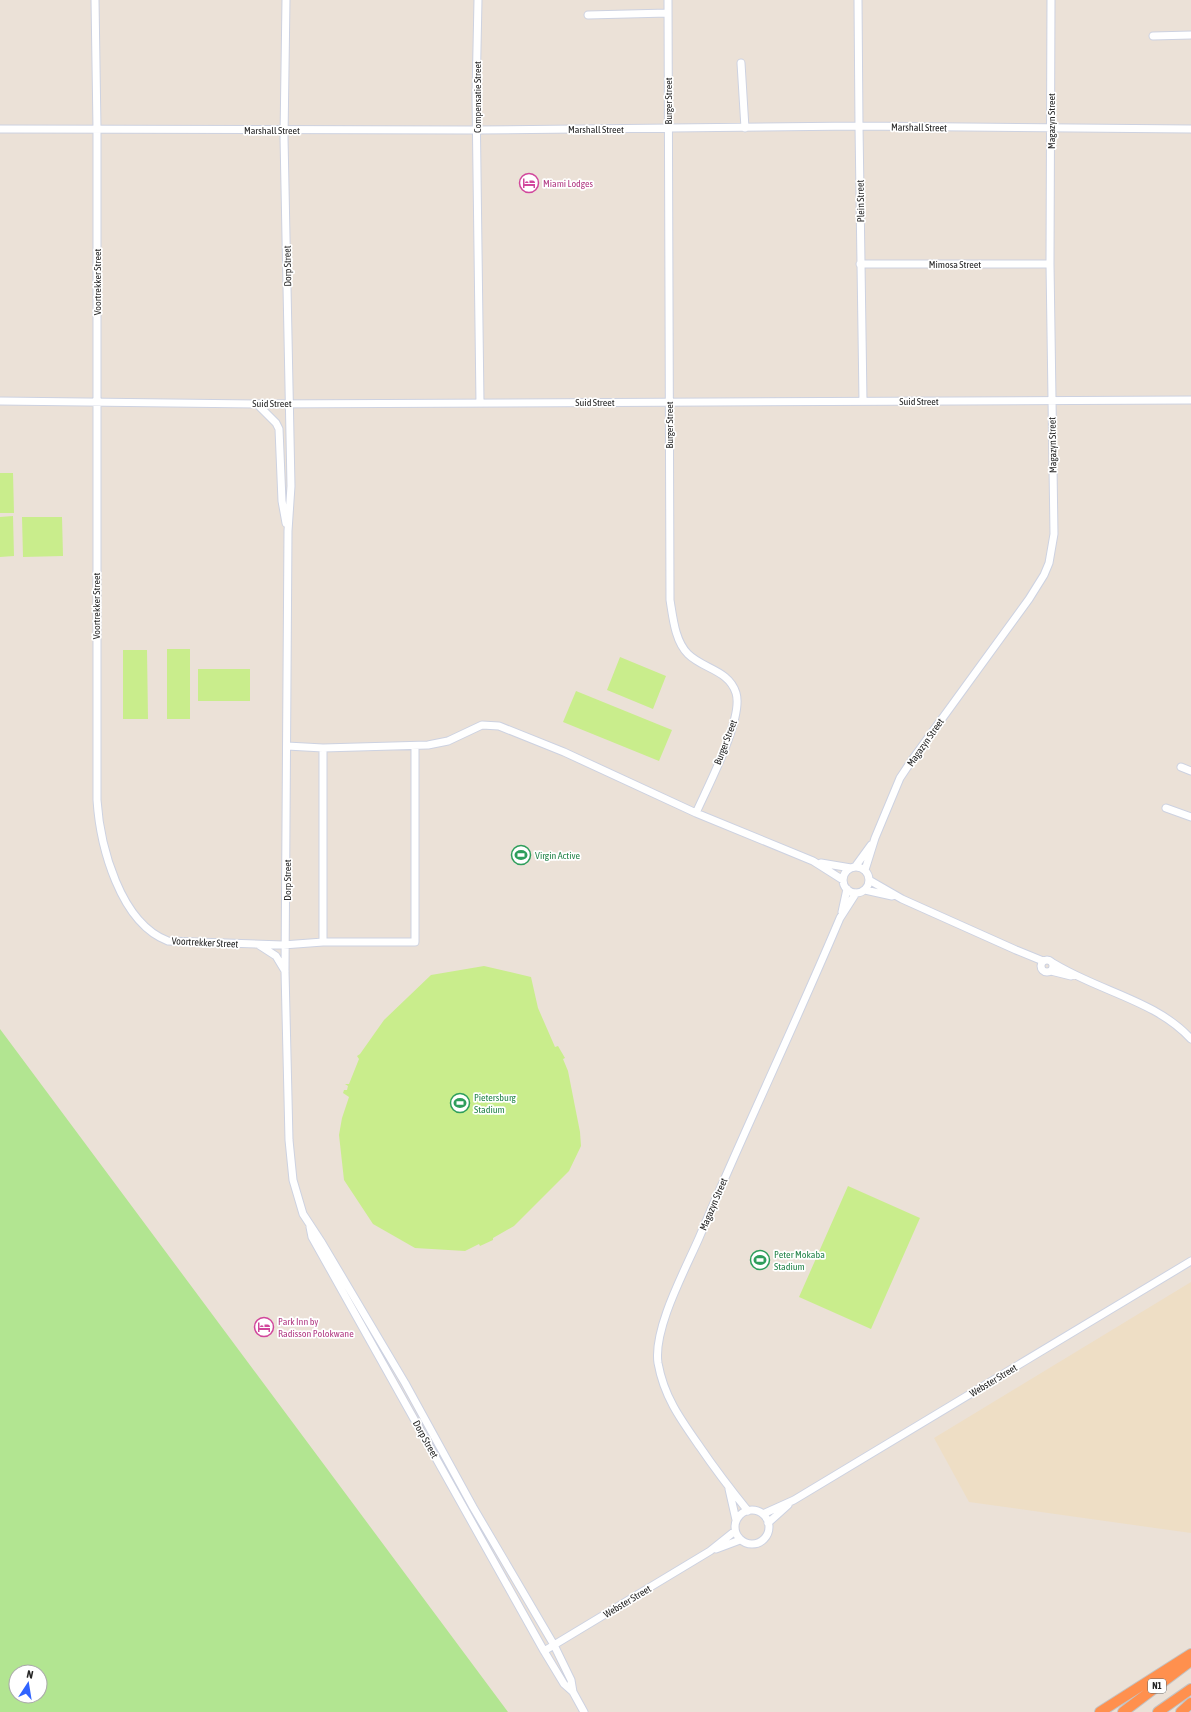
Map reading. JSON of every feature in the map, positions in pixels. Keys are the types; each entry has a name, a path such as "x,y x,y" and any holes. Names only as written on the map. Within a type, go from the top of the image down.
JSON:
{"highway":[{"path":"1100,1712 1191,1654"},
{"name":"N1","path":"1122,1712 1191,1660"},
{"name":"N1","path":"1158,1712 1191,1689"},
{"path":"1181,1712 1191,1703"}],"street":[{"name":"Voortrekker Street","path":"95,0 97,128 97,800 98,823 109,863 118,885 131,909 140,921 160,938 178,942 286,945 323,942 415,942 415,746"},
{"name":"Dorp Street","path":"286,0 284,130 291,486 288,531 285,971 290,1156 293,1180 303,1214 322,1243 405,1383 473,1507 554,1645 571,1680 573,1692"},
{"name":"Compensatie Street","path":"478,0 477,130 480,403"},
{"name":"Burger Street","path":"668,0 670,600 673,617 681,643 689,655 725,677 733,686 737,694 733,728 696,813"},
{"name":"Plein Street","path":"858,0 860,264 863,401"},
{"name":"Magazyn Street","path":"865,870 875,838 900,778 1029,599 1046,570 1052,549 1054,534 1050,264 1051,0"},
{"path":"588,15 668,13"},
{"path":"1153,36 1191,35"},
{"path":"741,63 745,128"},
{"name":"Marshall Street","path":"0,129 97,128 477,130 859,126 1051,129 1191,129"},
{"name":"Mimosa Street","path":"860,264 1050,264"},
{"name":"Suid Street","path":"0,401 257,404 1191,400"},
{"name":"Dorp Street","path":"257,404 276,423 278,430 282,501 288,531"},
{"path":"286,746 323,748 415,746 437,744 482,725 499,726 564,752 696,813 813,861 843,880"},
{"path":"323,748 323,942"},
{"path":"1182,767 1191,771"},
{"path":"1166,808 1191,817"},
{"name":"Magazyn Street","path":"853,867 875,838"},
{"path":"813,861 865,870 869,880 865,890"},
{"path":"853,867 844,874 843,880 847,889 856,893 865,890 902,899"},
{"path":"869,880 902,899 1042,963 1045,971 1052,967"},
{"name":"Magazyn Street","path":"840,918 847,889"},
{"name":"Magazyn Street","path":"748,1511 728,1487 670,1402 658,1361 661,1335 670,1304 731,1162 840,918 856,893"},
{"path":"257,944 276,956 285,971"},
{"path":"1042,963 1050,960 1052,967"},
{"path":"1052,967 1083,979 1156,1012 1182,1029 1191,1039"},
{"name":"Dorp Street","path":"310,1226 312,1237 544,1651 564,1684 573,1692"},
{"name":"Webster Street","path":"763,1514 794,1500 1191,1261"},
{"name":"Magazyn Street","path":"728,1487 736,1520"},
{"name":"Webster Street","path":"768,1523 794,1500"},
{"path":"466,1511 473,1507"},
{"path":"748,1511 758,1511 763,1514 768,1523 767,1534 760,1541 750,1544 740,1540 735,1531 736,1520 739,1516 748,1511"},
{"name":"Webster Street","path":"544,1651 710,1551 735,1531"},
{"name":"Webster Street","path":"710,1551 740,1540"},
{"path":"573,1692 584,1712"}],"shaded area":[{"path":"1191,1282 1191,1533 969,1502 934,1438"}],"green space":[{"path":"0,473 13,473 14,513 0,513"},
{"path":"13,516 14,556 0,557 0,517"},
{"path":"22,517 62,517 63,556 23,557"},
{"path":"167,649 190,649 190,719 167,719"},
{"path":"123,650 147,650 148,719 123,719"},
{"path":"620,657 666,676 653,709 607,690"},
{"path":"198,669 250,669 250,701 198,701"},
{"path":"576,691 672,730 659,761 563,722"},
{"name":"Pietersburg Stadium","path":"484,966 531,977 538,1008 555,1047 558,1046 565,1058 563,1059 568,1071 580,1132 581,1146 569,1171 514,1226 493,1238 493,1240 480,1246 479,1244 465,1251 415,1248 373,1224 344,1180 339,1135 342,1118 349,1097 343,1093 344,1090 347,1090 348,1086 345,1084 349,1084 359,1059 357,1056 360,1054 384,1020 431,975"},
{"path":"0,1029 508,1712 0,1712"},
{"name":"Peter Mokaba Stadium","path":"848,1186 920,1218 871,1329 799,1297"}],"place":[{"name":"Miami Lodges","path":"529,183"},
{"name":"Virgin Active","path":"521,855"},
{"name":"Pietersburg Stadium","path":"460,1103"},
{"name":"Peter Mokaba Stadium","path":"760,1260"},
{"name":"Park Inn by Radisson Polokwane","path":"264,1327"}]}
